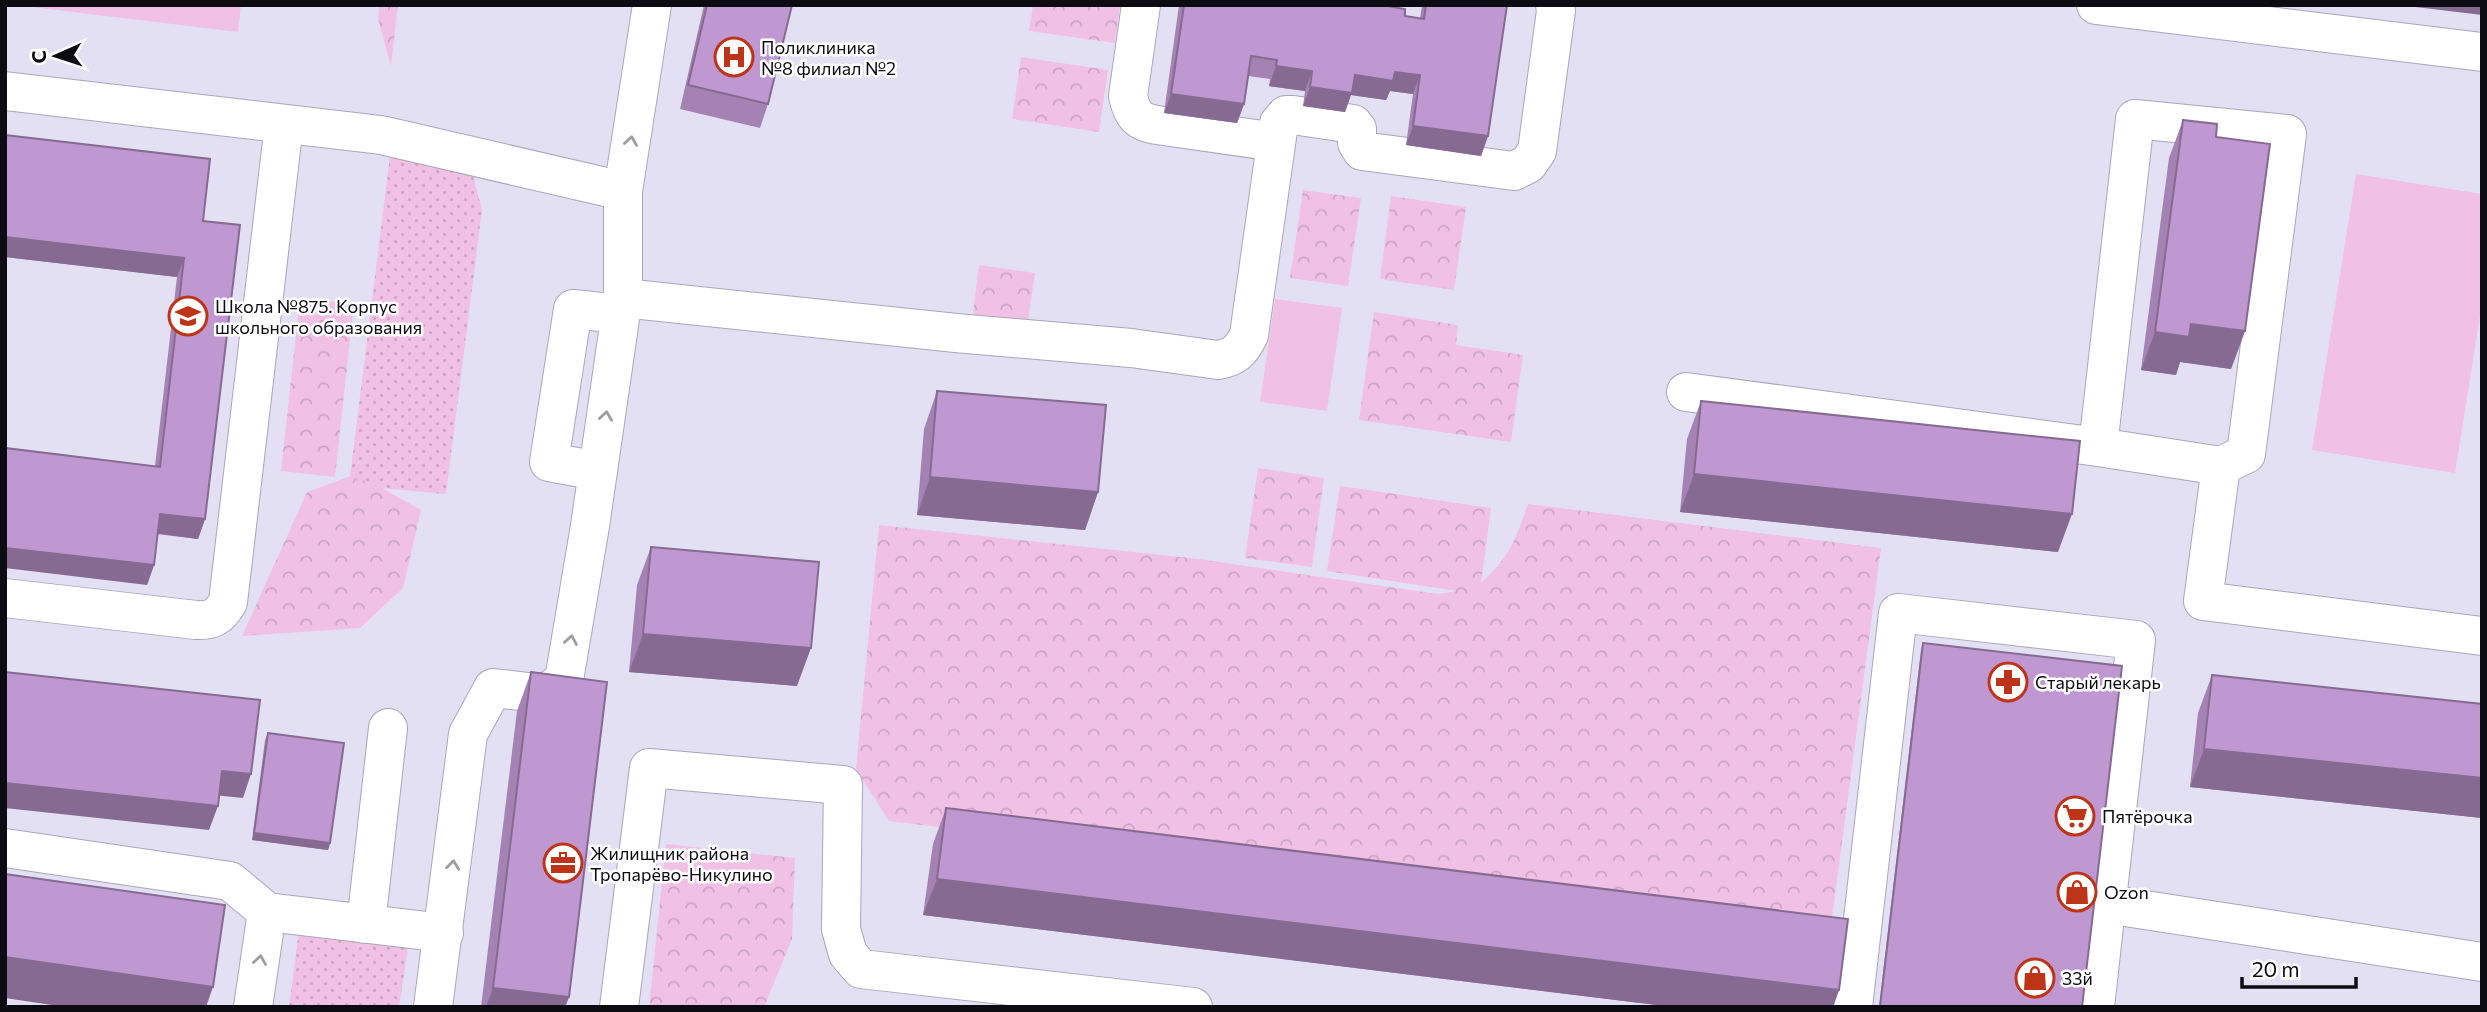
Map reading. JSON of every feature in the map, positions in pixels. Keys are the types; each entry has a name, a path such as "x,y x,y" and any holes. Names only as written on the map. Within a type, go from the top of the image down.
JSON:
{"lane":[{"path":"433,1007 468,734 493,688 545,694 564,680 622,306 623,191 652,5"},
{"path":"1141,5 1128,96 1131,110 1136,117 1144,123 1276,142"},
{"path":"598,471 549,462 573,309 622,306 956,332 1131,348 1218,360 1231,358 1242,350 1249,335 1279,123 1286,115 1353,124 1357,129 1357,144 1362,151 1514,171 1528,164 1537,151 1555,5"},
{"path":"2096,5 2482,52"},
{"path":"5,91 381,135 623,191"},
{"path":"1686,392 2221,466 2246,454 2287,134 2135,119 2098,447"},
{"path":"5,598 196,620 210,621 221,614 228,602 284,124"},
{"path":"2221,466 2203,601 2482,636"},
{"path":"1853,1007 1898,613 2136,640 2095,1007"},
{"path":"366,924 388,728"},
{"path":"620,1007 649,768 843,785 841,929 848,954 861,969 1193,1007"},
{"path":"5,848 230,881 267,912 444,933"},
{"path":"2106,904 2482,962"},
{"path":"253,1007 267,912"}],"green space":[{"path":"15,5 241,5 238,32"},
{"path":"379,5 398,5 391,66 378,19"},
{"path":"1033,5 1120,5 1115,43 1029,31"},
{"path":"1021,57 1108,70 1099,132 1012,119"},
{"path":"391,148 471,168 482,210 446,494 349,485"},
{"path":"2356,174 2482,194 2482,304 2455,473 2312,450"},
{"path":"1303,190 1361,198 1348,286 1290,278"},
{"path":"1391,196 1466,207 1454,290 1380,279"},
{"path":"979,265 1035,273 1027,328 972,321"},
{"path":"300,298 354,304 335,477 281,471"},
{"path":"1275,299 1342,308 1327,411 1260,402"},
{"path":"1374,312 1458,325 1456,345 1523,355 1511,442 1359,420"},
{"path":"1258,468 1324,478 1312,567 1245,558"},
{"path":"351,476 382,488 421,510 403,588 360,628 242,636 307,492"},
{"path":"1340,486 1491,508 1481,583 1510,547 1528,504 1881,548 1830,933 889,821 856,769 879,525 1199,559 1438,594 1457,591 1327,571"},
{"path":"666,844 795,858 792,939 764,1007 649,1007"},
{"path":"299,930 408,948 399,1007 289,1007"}],"building":[{"name":"Поликлиника №8 филиал №2","path":"707,5 792,5 768,104 688,85"},
{"path":"1184,5 1381,5 1405,9 1405,16 1424,19 1426,5 1507,5 1488,136 1413,126 1420,75 1395,72 1393,81 1355,75 1352,93 1310,87 1312,71 1276,66 1277,60 1251,56 1244,104 1171,94"},
{"path":"2183,120 2217,124 2216,137 2270,144 2245,331 2191,324 2189,337 2155,332"},
{"path":"5,135 210,159 203,221 240,225 205,519 160,514 154,565 5,548 5,448 160,467 184,258 5,237"},
{"path":"937,391 1106,405 1098,492 930,477"},
{"path":"1701,401 2080,441 2072,514 1694,474"},
{"path":"651,547 819,562 811,648 643,634"},
{"path":"1923,643 2122,666 2082,1007 1880,1007"},
{"path":"5,672 260,700 251,774 222,771 218,806 5,783"},
{"path":"531,672 607,682 569,997 493,988"},
{"path":"2212,675 2482,704 2482,778 2204,749"},
{"path":"268,733 344,743 330,843 254,833"},
{"path":"946,808 1848,919 1839,990 937,879"},
{"path":"5,874 225,905 213,987 5,957"}],"place":[{"name":"Поликлиника №8 филиал №2","path":"734,57"},
{"name":"Школа №875. Корпус школьного образования","path":"188,316"},
{"name":"Старый лекарь","path":"2008,682"},
{"name":"Пятёрочка","path":"2075,816"},
{"name":"Жилищник района Тропарёво-Никулино","path":"563,863"},
{"name":"Ozon","path":"2077,892"},
{"name":"33й","path":"2035,978"}]}
